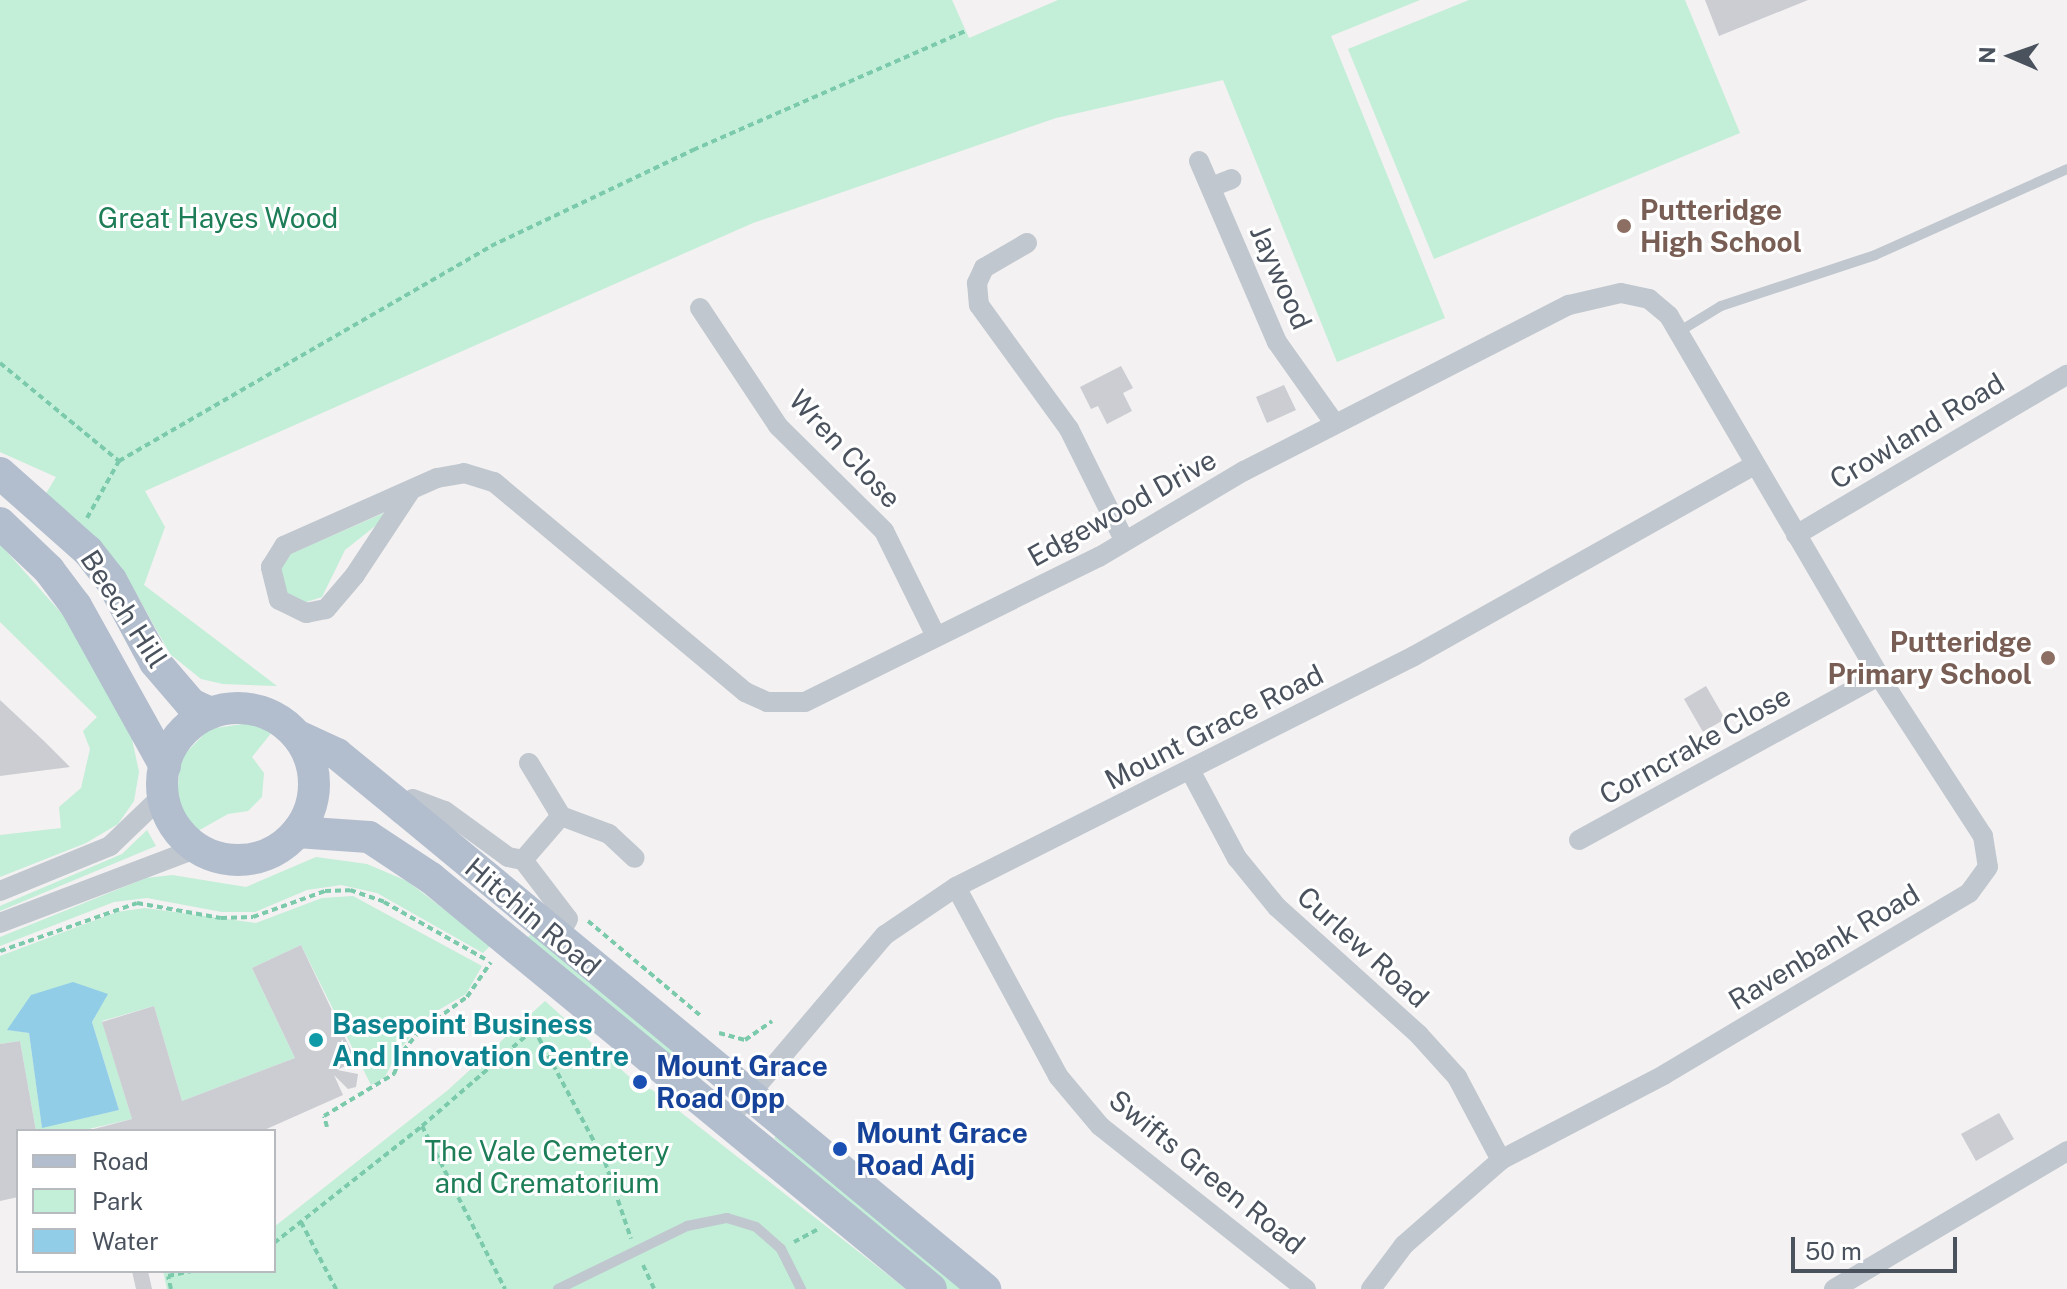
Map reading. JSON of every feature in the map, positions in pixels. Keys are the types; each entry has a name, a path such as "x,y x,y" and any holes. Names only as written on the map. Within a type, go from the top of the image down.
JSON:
{"main road":[{"name":"Beech Hill","path":"0,473 76,538 111,580 155,662 191,704 210,713"},
{"name":"Beech Hill","path":"0,523 49,570 76,606 164,780"},
{"path":"229,708 267,713 298,736 314,774 308,815 297,832 258,858 226,859 197,848 174,825 164,780 181,734 210,713 229,708"},
{"name":"Hitchin Road","path":"298,736 337,754 747,1096 985,1289"},
{"name":"Hitchin Road","path":"297,832 348,832 389,847 931,1289"}],"street":[{"name":"Jaywood","path":"1199,161 1277,342 1335,424"},
{"path":"1211,187 1232,179"},
{"path":"1027,243 984,268 977,283 979,305 1069,429 1124,540"},
{"name":"Edgewood Drive","path":"409,493 355,575 326,609 306,613 279,600 271,567 284,546 437,478 464,473 494,482 745,692 767,702 805,702 1099,557 1124,540 1335,424 1596,295 1621,293 1649,299 1680,331 1796,535"},
{"name":"Wren Close","path":"700,308 778,426 884,531 936,636"},
{"name":"Crowland Road","path":"1796,535 2067,375"},
{"name":"Mount Grace Road","path":"727,1121 885,935 956,887 1191,772 1755,465"},
{"name":"Ravenbank Road","path":"1371,1289 1404,1245 1501,1160 1664,1075 1980,883 1988,867 1983,836 1879,676 1796,535"},
{"name":"Corncrake Close","path":"1579,840 1879,676"},
{"path":"529,763 561,816 609,834 635,858"},
{"name":"Curlew Road","path":"1191,772 1237,858 1277,907 1419,1035 1457,1077 1501,1160"},
{"path":"0,891 110,846 164,780"},
{"path":"404,809 413,799 445,811 508,857 523,860 568,919 558,937"},
{"path":"523,860 561,816"},
{"path":"0,923 197,848"},
{"name":"Swifts Green Road","path":"956,887 1058,1076 1100,1126 1306,1289"},
{"path":"1834,1289 2067,1151"}],"lane":[{"path":"1680,331 1713,309 1875,255 2067,169"},
{"path":"558,1289 696,1222 727,1218 756,1227 781,1249 801,1289"}],"path":[{"path":"76,538 119,461 491,246 693,150 965,31"},
{"path":"0,363 119,461"},
{"path":"0,951 137,903 221,918 253,917 325,891 350,890 384,902 491,962 467,997 420,1031 403,1051 394,1074 324,1116 327,1127"},
{"path":"582,914 719,1033 745,1040 772,1021"},
{"path":"276,1241 422,1126 534,1029 600,1150 636,1251 654,1289"},
{"path":"422,1126 505,1289"},
{"path":"301,1222 336,1289"},
{"path":"781,1249 821,1228 832,1238"},
{"path":"171,1289 168,1276 182,1273"}],"green space":[{"name":"Great Hayes Wood","path":"0,0 952,0 969,38 1058,0 1420,0 1331,36 1445,318 1337,362 1223,80 1056,118 753,223 145,491 165,527 144,585 277,686 223,684 201,679 170,654 137,595 45,495 56,477 0,452"},
{"path":"1469,0 1685,0 1740,133 1434,259 1348,49"},
{"path":"384,513 384,519 345,550 322,597 303,603 288,596 281,586 281,567 290,554"},
{"path":"0,544 70,623 132,739 139,772 134,801 118,824 86,843 0,877 0,835 61,828 59,807 81,788 90,749 83,731 97,717 0,622"},
{"path":"250,723 272,732 252,757 264,773 262,797 248,811 228,814 196,832 177,800 180,759 209,729"},
{"path":"147,830 156,846 0,911 0,906 122,854"},
{"path":"316,857 367,864 407,881 491,945 483,953 377,893 341,885 307,890 255,912 222,912 147,898 114,902 0,946 0,937 146,878 172,875 246,887"},
{"path":"353,896 482,966 466,994 430,1015 398,1051 385,1077 371,1085 301,945 252,968 295,1058 182,1101 154,1006 102,1021 132,1119 89,1129 36,1129 20,1041 0,1044 0,956 117,912 145,908 256,923 322,898","holes":["107,994 92,1022 119,1110 42,1127 29,1033 8,1030"]},
{"path":"531,934 704,1079 690,1077 523,943"},
{"name":"The Vale Cemetery and Crematorium","path":"545,1001 644,1090 651,1089 906,1289 167,1289 163,1273 276,1273 276,1225 448,1090"},
{"path":"778,1135 967,1289 942,1289 774,1138"}],"water":[{"path":"73,982 108,994 92,1022 119,1110 42,1128 29,1033 7,1030 31,995"}],"building":[{"path":"1705,0 1808,0 1719,36"},
{"path":"1121,366 1133,388 1123,393 1132,411 1107,424 1098,406 1091,409 1080,387"},
{"path":"1284,385 1296,410 1267,423 1256,397"},
{"path":"1706,686 1725,719 1703,732 1684,699"},
{"path":"0,700 44,741 70,767 0,776"},
{"name":"Basepoint Business And Innovation Centre","path":"301,945 356,1061 337,1070 358,1074 356,1087 348,1089 334,1075 343,1095 266,1129 94,1129 132,1119 102,1022 154,1006 182,1101 295,1058 252,968"},
{"path":"20,1041 36,1129 16,1129 16,1197 0,1201 0,1044"},
{"path":"637,1076 646,1085 643,1089 634,1079"},
{"path":"1999,1113 2014,1139 1976,1161 1961,1134"},
{"path":"132,1273 148,1273 152,1289 136,1289"}],"place":[{"name":"Putteridge High School","path":"1624,226"},
{"name":"Putteridge Primary School","path":"2048,658"},
{"name":"Basepoint Business And Innovation Centre","path":"316,1040"},
{"name":"Mount Grace Road Opp","path":"640,1082"},
{"name":"Mount Grace Road Adj","path":"840,1149"}]}
